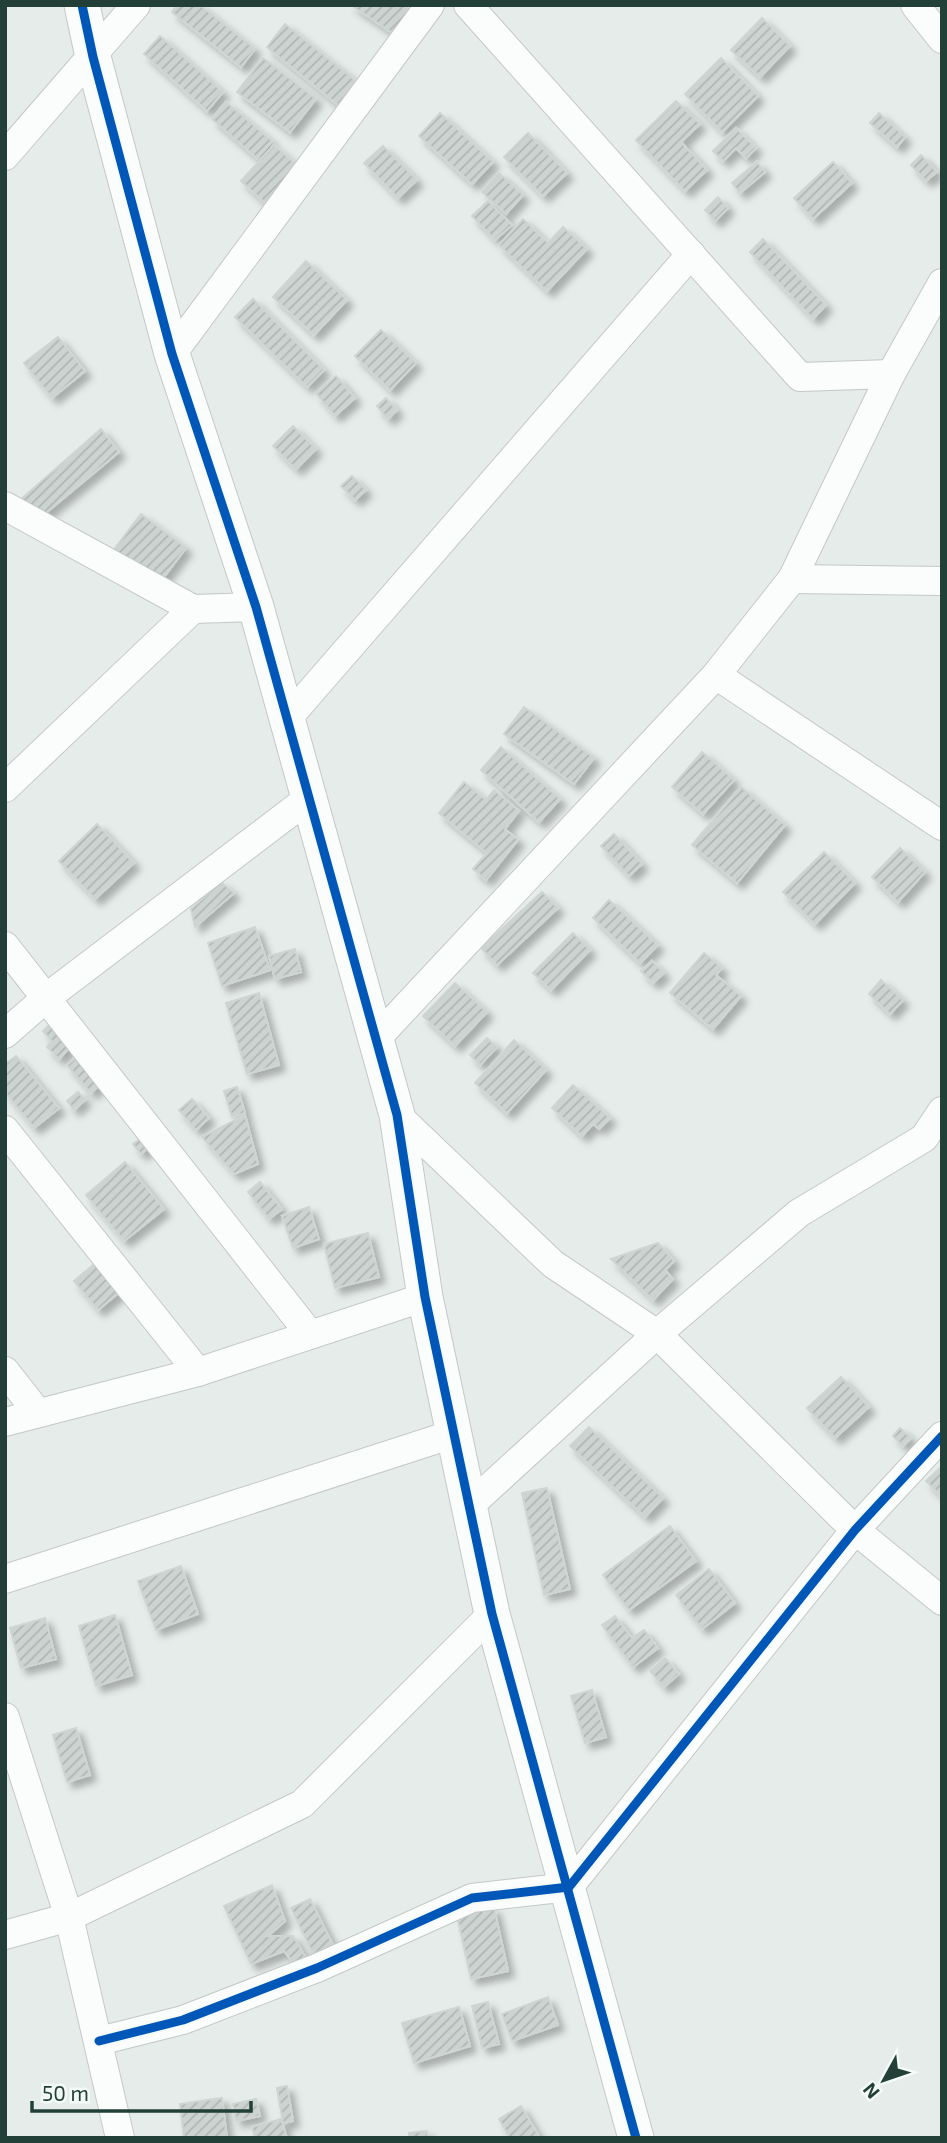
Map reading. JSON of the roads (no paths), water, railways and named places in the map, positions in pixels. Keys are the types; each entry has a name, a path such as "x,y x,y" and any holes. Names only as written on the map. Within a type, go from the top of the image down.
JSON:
{"street":[{"path":"82,5 93,57 172,354 256,607 397,1115 425,1297 492,1614 569,1886 636,2138"},
{"path":"5,156 136,5"},
{"path":"172,354 430,5"},
{"path":"915,5 942,39"},
{"path":"476,8 800,377 891,374"},
{"path":"288,719 691,254"},
{"path":"375,1040 716,675 792,579 891,374 942,283"},
{"path":"5,506 193,609 256,607"},
{"path":"792,579 942,581"},
{"path":"5,788 193,609"},
{"path":"716,675 942,826"},
{"path":"5,1034 46,998 309,798"},
{"path":"5,946 309,1333"},
{"path":"468,1507 657,1334 799,1213 933,1136 942,1111"},
{"path":"397,1115 553,1264 657,1334 855,1530 942,1601"},
{"path":"5,1130 198,1372"},
{"path":"5,1422 198,1372 309,1333 425,1297"},
{"path":"5,1371 38,1413"},
{"path":"5,1579 453,1434"},
{"path":"99,2041 183,2020 317,1968 472,1898 569,1886 855,1530 942,1436"},
{"path":"5,1935 69,1917 302,1804 492,1614"},
{"path":"5,1717 69,1917 120,2138"}]}
